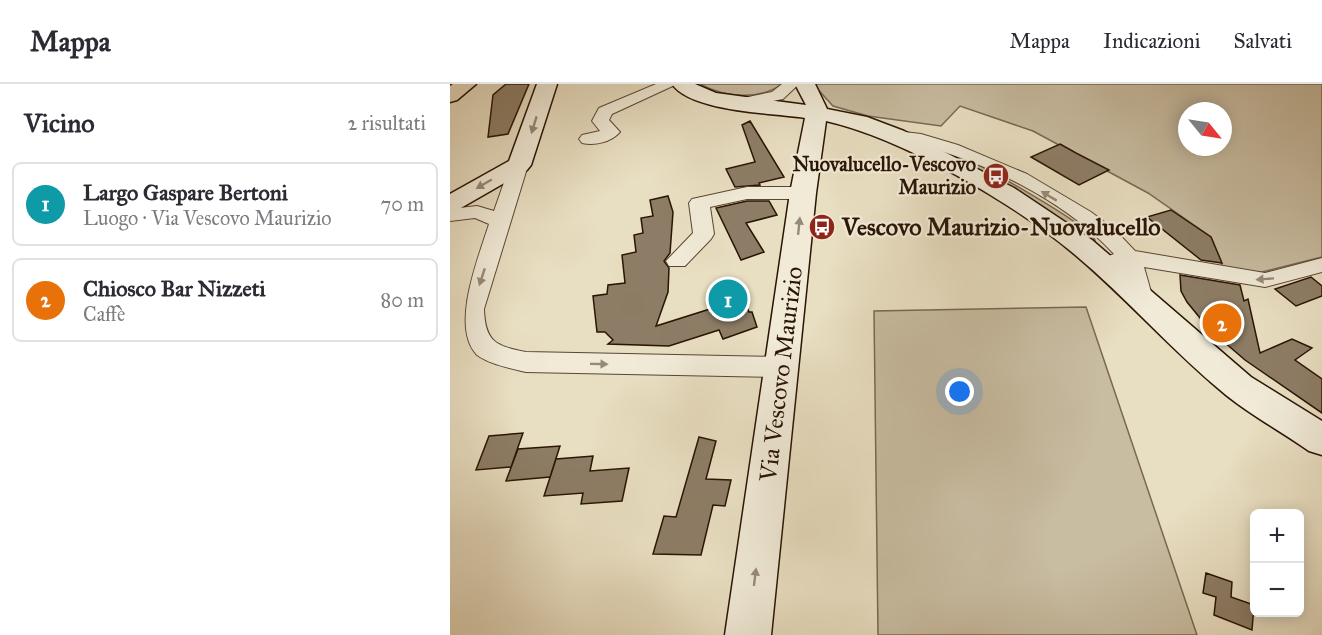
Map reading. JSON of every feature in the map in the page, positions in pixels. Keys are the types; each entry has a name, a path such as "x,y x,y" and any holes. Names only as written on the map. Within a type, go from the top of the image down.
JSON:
{"main road":[{"path":"450,96 466,84"},
{"path":"450,204 519,165 547,84"},
{"path":"682,84 702,96 817,113 859,122 896,136 1005,193 1117,261 1141,299 1239,386 1322,440"},
{"path":"806,84 816,103 817,113"},
{"name":"Via Vescovo Maurizio","path":"748,635 802,193 817,113"},
{"path":"810,146 838,132 861,132 936,157"}],"street":[{"path":"588,139 599,138 611,132 600,121 605,111 669,84"},
{"path":"739,103 777,96 791,84"},
{"path":"896,136 911,136 947,145 1029,183 1081,215 1110,237 1117,261 1265,280 1322,265"},
{"path":"519,165 472,309 471,325 475,340 486,349 526,362 782,367"},
{"path":"677,261 704,234 699,203 747,193 802,193"},
{"path":"450,215 477,212 500,221"}],"shaded area":[{"path":"700,84 782,84 763,93 741,95 720,92"},
{"path":"813,84 1322,84 1322,257 1258,273 1224,270 1211,237 1148,193 1033,131 960,106 941,126 868,116 833,106"},
{"path":"931,147 958,155 1009,182 1074,221 1095,240 1090,240 1014,189"},
{"path":"1086,307 1197,635 878,635 874,311"}],"building":[{"path":"506,84 529,84 508,134 488,137 493,95"},
{"path":"750,121 784,177 759,183 760,185 735,187 726,169 755,162 742,125"},
{"path":"1060,144 1109,170 1079,185 1031,157"},
{"path":"668,196 673,212 670,253 664,261 669,268 668,292 656,326 710,309 712,314 729,313 747,307 749,312 752,312 757,327 723,339 719,330 669,346 608,344 613,340 605,332 597,332 593,296 607,294 608,285 625,283 622,255 636,252 634,235 643,233 641,218 653,216 650,200"},
{"path":"747,201 769,201 777,215 746,223 764,252 741,260 716,208"},
{"path":"1171,210 1211,237 1222,263 1201,260 1147,217"},
{"path":"1180,275 1240,285 1244,301 1248,299 1260,353 1292,339 1312,348 1295,360 1322,379 1322,413 1245,360 1209,329 1181,291"},
{"path":"1311,277 1322,286 1322,296 1296,306 1275,289"},
{"path":"523,433 511,467 476,470 489,436"},
{"path":"699,437 716,441 706,479 731,480 725,506 713,505 701,555 653,554 664,516 676,517"},
{"path":"560,446 550,477 506,481 518,449"},
{"path":"593,456 590,471 629,468 622,501 581,504 583,493 544,496 556,459"},
{"path":"1206,573 1232,582 1231,597 1250,604 1250,617 1253,617 1252,630 1214,615 1216,597 1203,593"}],"place":[{"name":"Nuovalucello-Vescovo Maurizio","path":"996,176"},
{"name":"Vescovo Maurizio-Nuovalucello","path":"822,227"},
{"name":"Largo Gaspare Bertoni","path":"728,299"},
{"name":"Chiosco Bar Nizzeti","path":"1222,323"}]}
